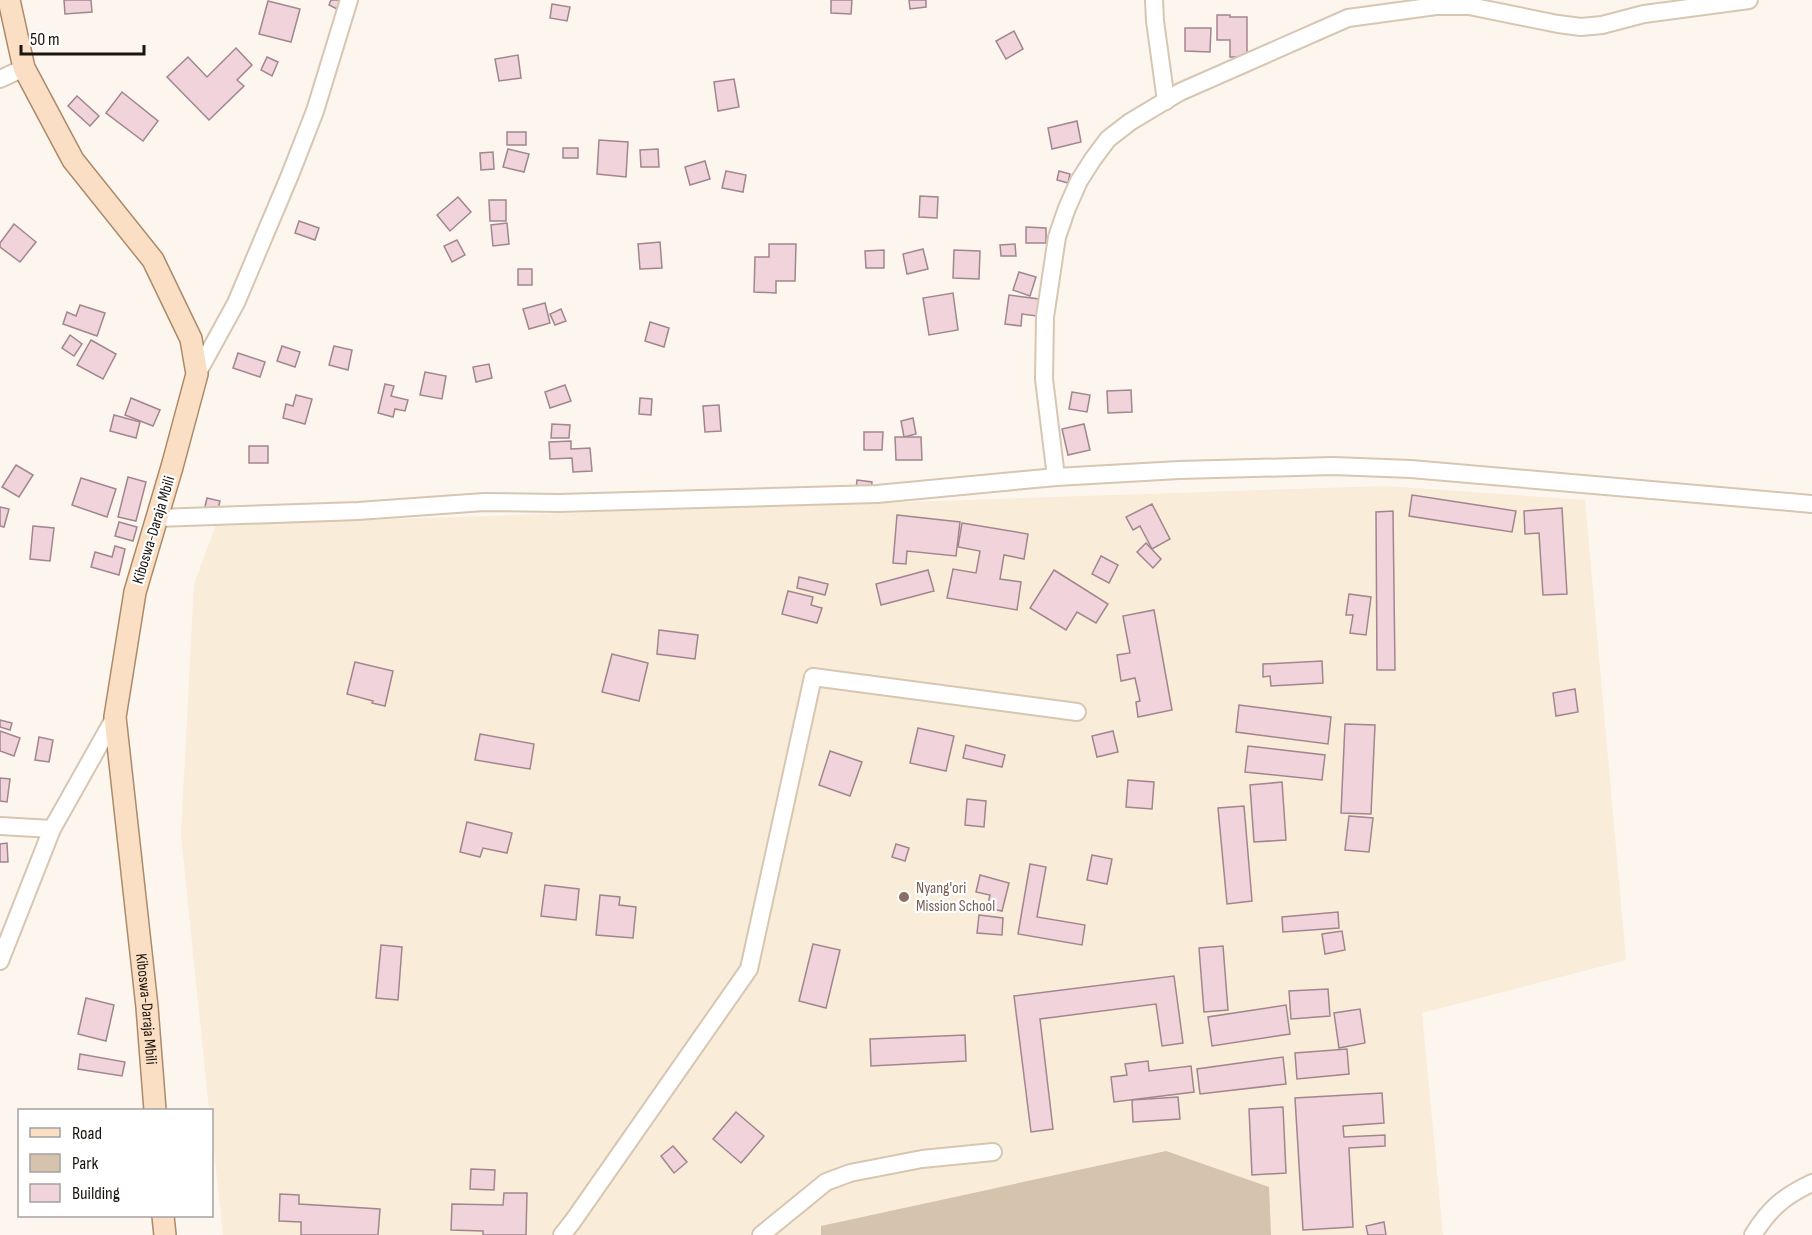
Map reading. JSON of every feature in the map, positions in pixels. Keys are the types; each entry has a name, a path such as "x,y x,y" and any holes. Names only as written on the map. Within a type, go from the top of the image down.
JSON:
{"main road":[{"name":"Kiboswa-Daraja Mbili","path":"9,0 24,68 74,160 153,261 191,339 197,374 135,592 116,717 147,1007 155,1109"},
{"path":"163,1217 165,1235"}],"street":[{"path":"197,374 236,303 286,185 315,111 349,0"},
{"path":"1154,0 1166,101"},
{"path":"1056,477 1044,379 1046,317 1058,237 1079,181 1108,139 1130,122 1180,92 1348,18 1436,6 1469,6 1581,27 1602,25 1644,14 1749,0"},
{"path":"0,79 24,68"},
{"path":"157,518 358,511 484,502 559,503 877,494 1056,477 1203,469 1333,466 1411,469 1812,504"},
{"path":"562,1235 749,969 813,676 1077,712"},
{"path":"0,961 52,829 116,717"},
{"path":"0,826 52,829"},
{"path":"761,1235 826,1182 850,1173 922,1160 993,1152"},
{"path":"1753,1235 1774,1206 1796,1190 1812,1183"}],"shaded area":[{"name":"Nyang'ori Mission School","path":"1385,486 1585,500 1626,960 1422,1013 1443,1235 223,1235 213,1140 213,1109 209,1109 181,834 194,584 216,525"}],"green space":[{"path":"1166,1151 1269,1187 1271,1235 821,1235 821,1226"}],"building":[{"path":"64,0 91,0 92,12 65,14"},
{"path":"331,0 342,0 337,9 329,5"},
{"path":"831,0 852,0 851,14 831,13"},
{"path":"909,0 926,0 926,7 910,9"},
{"path":"268,1 300,9 291,42 259,34"},
{"path":"552,4 570,7 567,21 550,18"},
{"path":"1217,15 1247,17 1247,57 1230,57 1230,40 1217,40"},
{"path":"1185,28 1211,28 1210,52 1185,51"},
{"path":"1014,31 1023,49 1006,59 996,41"},
{"path":"236,48 252,65 237,80 244,86 209,120 167,77 188,57 207,77"},
{"path":"518,55 521,78 499,81 495,59"},
{"path":"267,57 278,62 272,76 261,70"},
{"path":"734,79 739,107 718,111 714,82"},
{"path":"122,92 158,121 143,141 106,113"},
{"path":"77,96 99,116 90,126 68,106"},
{"path":"1077,121 1081,142 1052,149 1048,128"},
{"path":"507,132 526,132 526,145 507,145"},
{"path":"599,140 628,142 626,177 597,174"},
{"path":"563,148 578,148 578,158 563,158"},
{"path":"508,149 529,154 524,172 503,167"},
{"path":"658,149 659,167 641,167 640,150"},
{"path":"493,152 494,169 481,170 480,153"},
{"path":"705,161 710,179 690,185 685,167"},
{"path":"726,171 746,175 743,192 722,188"},
{"path":"1059,171 1070,174 1068,183 1057,180"},
{"path":"920,196 938,197 937,218 919,217"},
{"path":"458,197 471,212 450,231 437,215"},
{"path":"489,200 506,200 506,221 490,221"},
{"path":"299,221 319,228 315,240 295,233"},
{"path":"507,223 509,244 493,246 491,225"},
{"path":"14,224 36,242 20,262 0,247 0,243"},
{"path":"1026,227 1046,228 1046,243 1026,243"},
{"path":"457,240 465,255 452,262 444,246"},
{"path":"660,242 662,268 640,269 638,244"},
{"path":"769,244 796,244 795,281 776,281 776,293 754,292 755,257 769,257"},
{"path":"1015,244 1016,256 1001,256 1000,245"},
{"path":"923,249 928,269 907,274 903,254"},
{"path":"884,250 884,268 866,268 865,251"},
{"path":"954,250 980,251 979,279 953,278"},
{"path":"518,269 532,269 532,285 518,285"},
{"path":"1019,272 1036,277 1030,296 1013,290"},
{"path":"953,293 958,330 929,335 923,298"},
{"path":"1009,295 1039,299 1037,316 1022,314 1021,326 1005,324"},
{"path":"545,303 550,323 529,329 523,309"},
{"path":"80,305 105,313 97,336 63,324 67,312 76,316"},
{"path":"561,309 566,321 555,325 550,314"},
{"path":"650,322 669,328 664,347 645,341"},
{"path":"70,335 82,344 74,356 62,348"},
{"path":"91,340 116,354 103,379 77,365"},
{"path":"282,346 300,352 295,367 277,361"},
{"path":"334,346 352,350 348,370 329,365"},
{"path":"238,353 265,362 260,377 233,368"},
{"path":"489,364 492,378 476,382 473,367"},
{"path":"425,372 446,376 442,399 420,395"},
{"path":"385,384 394,386 391,396 408,400 405,411 395,409 393,417 378,413"},
{"path":"565,385 571,401 550,408 545,392"},
{"path":"1131,390 1132,412 1108,413 1107,391"},
{"path":"1072,392 1090,395 1087,412 1069,409"},
{"path":"296,395 312,399 305,424 283,418 286,404 293,406"},
{"path":"131,398 160,410 153,426 125,415"},
{"path":"640,398 652,399 651,415 639,414"},
{"path":"719,405 721,431 705,432 703,406"},
{"path":"114,415 140,422 136,438 110,431"},
{"path":"913,418 916,434 904,437 901,421"},
{"path":"552,424 570,425 569,438 551,438"},
{"path":"1084,424 1090,450 1068,455 1062,429"},
{"path":"864,432 883,432 882,450 864,450"},
{"path":"895,437 921,437 922,460 896,460"},
{"path":"571,441 571,449 590,448 592,471 573,472 572,458 550,459 549,442"},
{"path":"249,446 268,446 268,463 249,463"},
{"path":"16,465 33,475 19,497 2,487"},
{"path":"128,477 146,482 136,521 118,517"},
{"path":"81,478 116,489 107,517 72,505"},
{"path":"857,480 872,482 871,492 856,490"},
{"path":"1412,495 1516,511 1512,532 1409,516"},
{"path":"207,498 220,501 217,514 204,511"},
{"path":"1152,504 1170,539 1152,549 1140,526 1133,530 1126,517"},
{"path":"0,507 9,509 4,527 0,526"},
{"path":"1562,508 1567,594 1543,595 1539,533 1525,534 1524,511"},
{"path":"1393,511 1395,670 1377,670 1376,512"},
{"path":"897,515 960,522 956,556 907,551 906,564 893,563"},
{"path":"119,522 137,527 133,541 115,536"},
{"path":"962,523 1028,534 1024,559 1004,555 1000,579 1021,582 1017,610 947,598 953,569 976,573 980,551 958,547"},
{"path":"33,526 54,528 50,561 30,559"},
{"path":"1146,543 1161,559 1153,568 1137,552"},
{"path":"115,546 125,549 119,575 91,567 95,552 112,557"},
{"path":"1101,556 1118,565 1109,583 1092,574"},
{"path":"928,570 934,591 881,605 876,584"},
{"path":"1054,570 1108,604 1096,623 1077,612 1066,630 1030,608"},
{"path":"799,577 828,584 825,595 797,588"},
{"path":"788,591 813,597 811,605 822,608 817,623 782,614"},
{"path":"1349,594 1371,597 1366,635 1350,633 1353,615 1346,615"},
{"path":"1154,610 1172,710 1138,717 1136,702 1140,701 1135,678 1121,681 1117,655 1130,653 1123,616"},
{"path":"659,630 698,635 695,659 657,654"},
{"path":"612,654 648,663 639,701 602,692"},
{"path":"1322,661 1323,683 1271,686 1270,676 1263,677 1263,664"},
{"path":"355,662 393,671 385,706 347,694"},
{"path":"1575,689 1578,712 1556,716 1553,693"},
{"path":"1239,705 1331,717 1328,744 1236,732"},
{"path":"0,720 12,723 10,730 0,727"},
{"path":"1345,724 1375,725 1371,814 1341,813"},
{"path":"918,728 954,736 946,771 910,763"},
{"path":"0,731 20,738 14,756 0,751"},
{"path":"1113,731 1118,752 1097,757 1092,736"},
{"path":"480,734 534,744 530,769 475,760"},
{"path":"39,737 53,740 49,762 35,760"},
{"path":"966,745 1005,755 1002,767 963,758"},
{"path":"1248,746 1325,755 1322,780 1245,772"},
{"path":"830,751 862,762 850,796 819,785"},
{"path":"0,778 10,779 7,802 0,801"},
{"path":"1128,780 1154,782 1152,809 1126,807"},
{"path":"1282,782 1286,840 1254,842 1250,785"},
{"path":"967,799 986,801 984,827 965,825"},
{"path":"1244,806 1252,901 1227,904 1218,808"},
{"path":"1349,816 1373,818 1369,852 1345,850"},
{"path":"467,822 512,833 507,853 483,848 480,857 460,852"},
{"path":"7,843 8,862 0,862 0,844"},
{"path":"896,844 909,848 905,861 892,857"},
{"path":"1092,855 1112,859 1107,884 1087,880"},
{"path":"1030,864 1046,867 1037,917 1085,925 1082,945 1018,934"},
{"path":"980,875 1009,883 1002,911 987,908 990,895 976,892"},
{"path":"545,885 579,889 576,920 541,916"},
{"path":"600,895 620,897 619,905 636,907 633,938 596,935"},
{"path":"1338,912 1339,928 1283,932 1282,917"},
{"path":"979,915 1003,918 1002,935 977,933"},
{"path":"1342,931 1345,950 1325,954 1322,934"},
{"path":"813,944 840,950 826,1008 799,1001"},
{"path":"381,945 402,947 398,1000 376,998"},
{"path":"1223,946 1228,1010 1204,1012 1199,948"},
{"path":"1174,976 1183,1043 1162,1046 1156,1004 1040,1019 1053,1129 1031,1132 1014,996"},
{"path":"1328,989 1330,1016 1291,1019 1289,991"},
{"path":"86,998 114,1005 106,1041 78,1034"},
{"path":"1286,1005 1290,1034 1212,1046 1208,1017"},
{"path":"1360,1009 1365,1043 1339,1048 1334,1013"},
{"path":"965,1035 966,1061 871,1066 870,1039"},
{"path":"1347,1049 1349,1074 1297,1079 1295,1053"},
{"path":"80,1054 125,1062 122,1076 78,1069"},
{"path":"1283,1057 1286,1084 1200,1094 1197,1069"},
{"path":"1148,1061 1149,1071 1191,1066 1194,1092 1114,1102 1111,1077 1127,1075 1125,1064"},
{"path":"1382,1093 1384,1123 1343,1126 1344,1137 1385,1135 1385,1146 1349,1148 1353,1227 1303,1230 1295,1098"},
{"path":"1178,1097 1180,1119 1133,1122 1132,1100"},
{"path":"1283,1107 1286,1173 1252,1175 1249,1109"},
{"path":"736,1112 764,1136 741,1163 713,1139"},
{"path":"673,1146 687,1162 674,1173 661,1156"},
{"path":"471,1169 495,1170 494,1190 470,1189"},
{"path":"504,1193 527,1193 526,1235 483,1235 483,1231 451,1230 452,1204 503,1205"},
{"path":"280,1194 299,1195 299,1204 380,1209 378,1235 301,1235 301,1222 279,1221"},
{"path":"1384,1222 1386,1235 1368,1235 1366,1226"}],"place":[{"name":"Nyang'ori Mission School","path":"904,897"}]}
